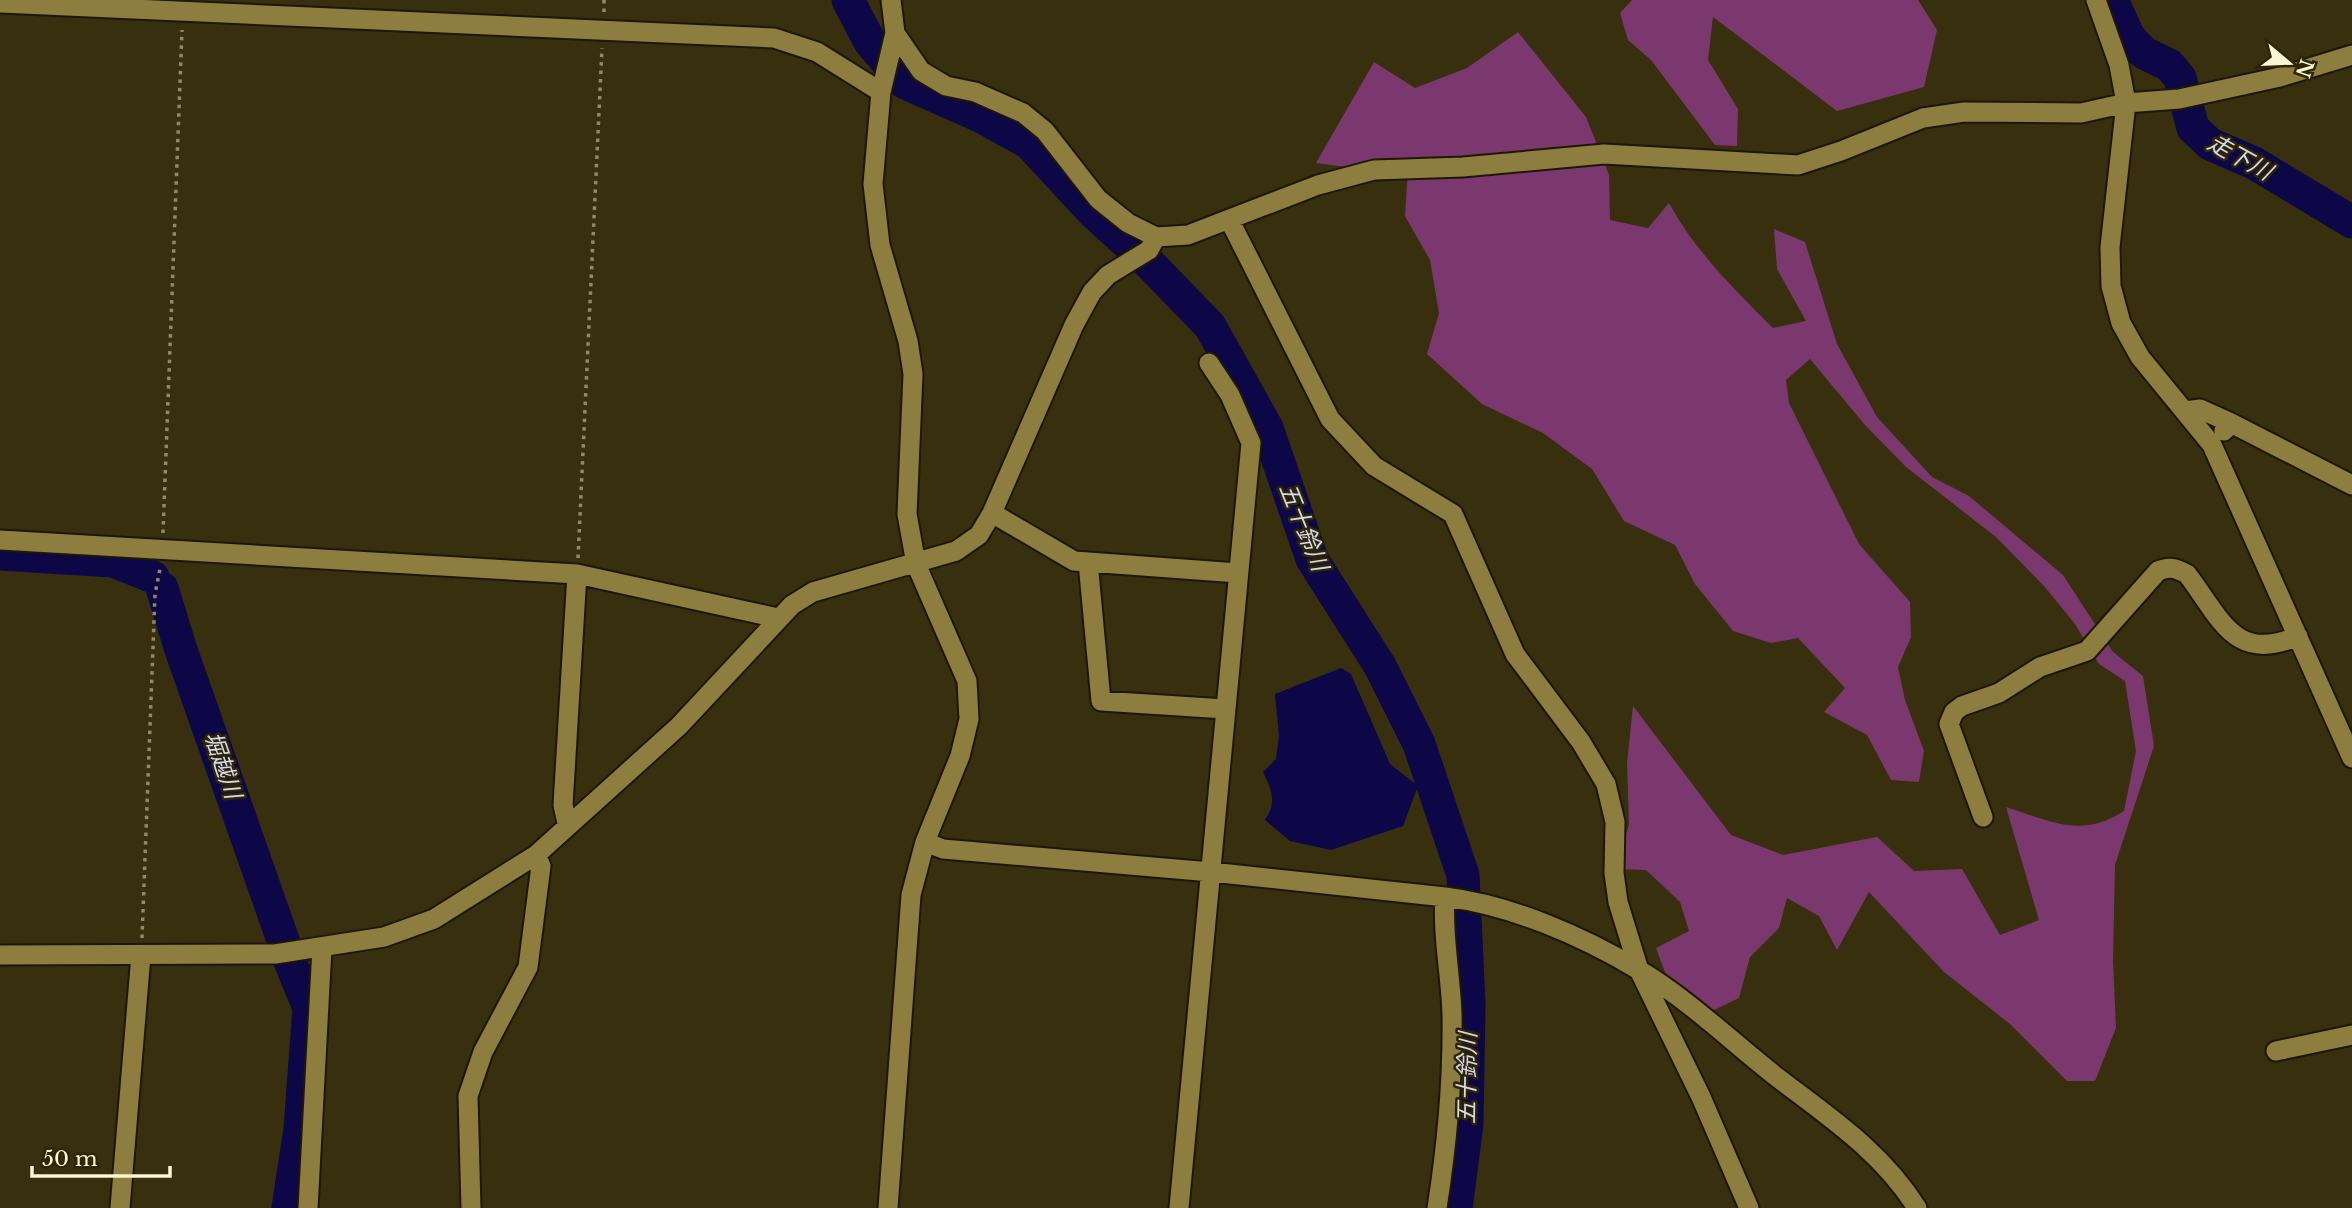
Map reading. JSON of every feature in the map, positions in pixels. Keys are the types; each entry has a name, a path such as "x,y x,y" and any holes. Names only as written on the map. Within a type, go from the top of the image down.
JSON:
{"street":[{"path":"888,1208 911,895 925,842 960,756 969,719 967,681 916,564 907,514 913,374 908,341 880,245 873,184 882,85 893,40 891,0"},
{"path":"2096,0 2119,65 2126,103 2110,247 2111,286 2121,323 2140,357 2212,445 2352,758"},
{"path":"0,3 774,38 817,52 882,85"},
{"path":"893,40 921,71 946,86 975,92 1023,113 1045,131 1098,198 1153,244"},
{"path":"0,955 285,953 384,937 434,919 536,855 567,823 679,726 792,605 813,592 956,551 979,535 992,513 1092,292 1108,275 1153,244 1230,221 1318,185 1374,170 1463,167 1604,154 1798,165 1842,151 1923,118 1964,113 2081,113 2126,103 2179,99 2280,77 2352,55"},
{"path":"1230,221 1330,419 1374,466 1453,514 1515,654 1581,742 1606,784 1615,822 1614,873 1618,902 1639,970 1701,1097 1749,1208"},
{"path":"1179,1208 1251,443 1230,395 1209,363"},
{"path":"2186,411 2200,409 2352,485"},
{"path":"2212,445 2231,423"},
{"path":"992,513 1073,561 1238,573"},
{"path":"0,540 577,574 778,618"},
{"path":"1088,562 1101,701 1225,709"},
{"path":"1983,817 1949,724 1954,712 1962,706 1999,692 2040,667 2087,651 2158,571 2166,567 2178,568 2187,574 2231,633 2244,643 2266,646 2298,636"},
{"path":"567,823 563,805 577,574"},
{"path":"925,842 943,849 1210,872 1458,898 1582,941 1639,970 1855,1136 1900,1180 1917,1208"},
{"path":"471,1208 468,1096 483,1052 528,967 541,866 536,855"},
{"path":"1437,1208 1446,1157 1458,898"},
{"path":"308,1208 322,948"},
{"path":"120,1208 141,956"},
{"path":"2276,1051 2352,1035"}],"path":[{"path":"577,574 604,0"},
{"path":"141,956 155,594 162,551 183,11"}],"shaded area":[{"path":"1632,0 1918,0 1937,30 1924,87 1837,111 1713,17 1708,60 1738,109 1737,146 1715,145 1651,60 1628,40 1620,13"},
{"path":"1518,32 1586,117 1609,175 1610,220 1648,228 1669,203 1703,253 1773,328 1806,321 1777,269 1774,229 1805,242 1837,344 1877,417 1932,477 1969,496 2063,575 2113,652 2143,676 2154,746 2115,865 2113,960 2116,1028 2095,1081 2067,1081 2010,1024 1944,972 1869,892 1837,950 1819,916 1787,898 1779,928 1750,957 1739,998 1712,1011 1669,983 1656,948 1689,931 1680,902 1646,870 1616,869 1629,824 1627,763 1633,706 1731,835 1783,855 1877,837 1914,871 1962,869 2000,935 2039,920 2006,807 2051,822 2079,826 2094,824 2124,811 2136,751 2125,681 2099,664 2075,624 2044,586 1996,537 1906,467 1865,425 1810,359 1786,380 1789,403 1859,544 1910,602 1911,637 1898,667 1905,700 1924,751 1919,782 1891,780 1867,735 1824,712 1845,688 1798,638 1771,643 1733,631 1695,584 1675,545 1624,521 1592,469 1543,433 1482,404 1427,354 1439,313 1430,260 1405,216 1408,169 1362,169 1316,163 1374,62 1415,88 1467,68"},
{"path":"1341,668 1351,674 1390,764 1418,786 1403,826 1331,850 1290,841 1265,820 1271,808 1272,796 1263,772 1276,759 1279,736 1275,694"}],"waterway":[{"name":"五十鈴川","path":"848,0 870,42 905,83 982,117 1029,143 1093,212 1149,263 1210,326 1267,428 1312,559 1380,666 1419,744 1463,875 1469,1004 1467,1124 1456,1208"},
{"name":"走下川","path":"2112,0 2129,37 2144,53 2169,65 2180,78 2193,128 2210,144 2254,163 2352,222"},
{"name":"堀越川","path":"0,554 113,561 153,577"},
{"name":"堀越川","path":"162,588 181,650 284,943"},
{"name":"堀越川","path":"288,1208 300,1129 309,1008 289,959"}]}
